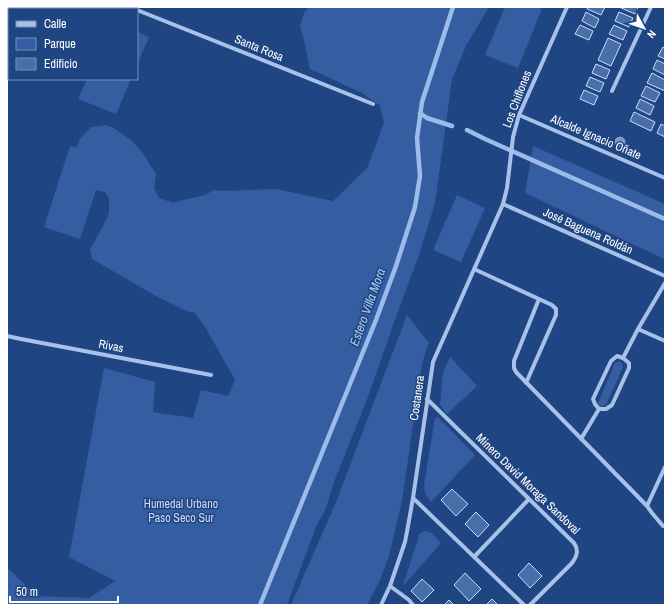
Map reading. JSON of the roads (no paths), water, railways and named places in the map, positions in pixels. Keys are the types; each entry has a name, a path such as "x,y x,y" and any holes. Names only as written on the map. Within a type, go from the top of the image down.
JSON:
{"street":[{"name":"Los Chiflones","path":"503,204 506,196 513,137 519,114 567,7"},
{"path":"612,91 651,7"},
{"name":"Santa Rosa","path":"138,11 373,104"},
{"name":"Alcalde Ignacio Oñate","path":"519,114 665,178"},
{"name":"Costanera","path":"381,605 390,586 404,542 413,498 433,362 503,204"},
{"name":"José Baguena Roldán","path":"503,204 665,276"},
{"path":"474,269 554,306 556,309 556,315 526,383"},
{"path":"623,358 665,283"},
{"path":"539,299 514,361 516,372 647,506 663,526"},
{"path":"638,329 665,341"},
{"name":"Rivas","path":"7,336 211,375"},
{"path":"617,356 623,358 629,363 629,368 612,405 606,409 599,409 593,399 611,361 617,356"},
{"name":"Minero David Moraga Sandoval","path":"427,399 577,547 576,557 572,562 530,605"},
{"path":"581,439 599,409"},
{"path":"647,506 665,467"},
{"path":"413,498 524,605"},
{"path":"474,557 529,499"},
{"path":"390,586 409,600 413,605"}],"waterway":[{"name":"Estero Villa Mora","path":"260,605 376,320 396,266 415,207 420,176 417,138 422,102 453,7"},
{"path":"420,113 427,118 452,126"},
{"path":"467,130 665,219"}],"park label":[{"name":"Humedal Urbano Paso Seco Sur","path":"181,511"}]}
